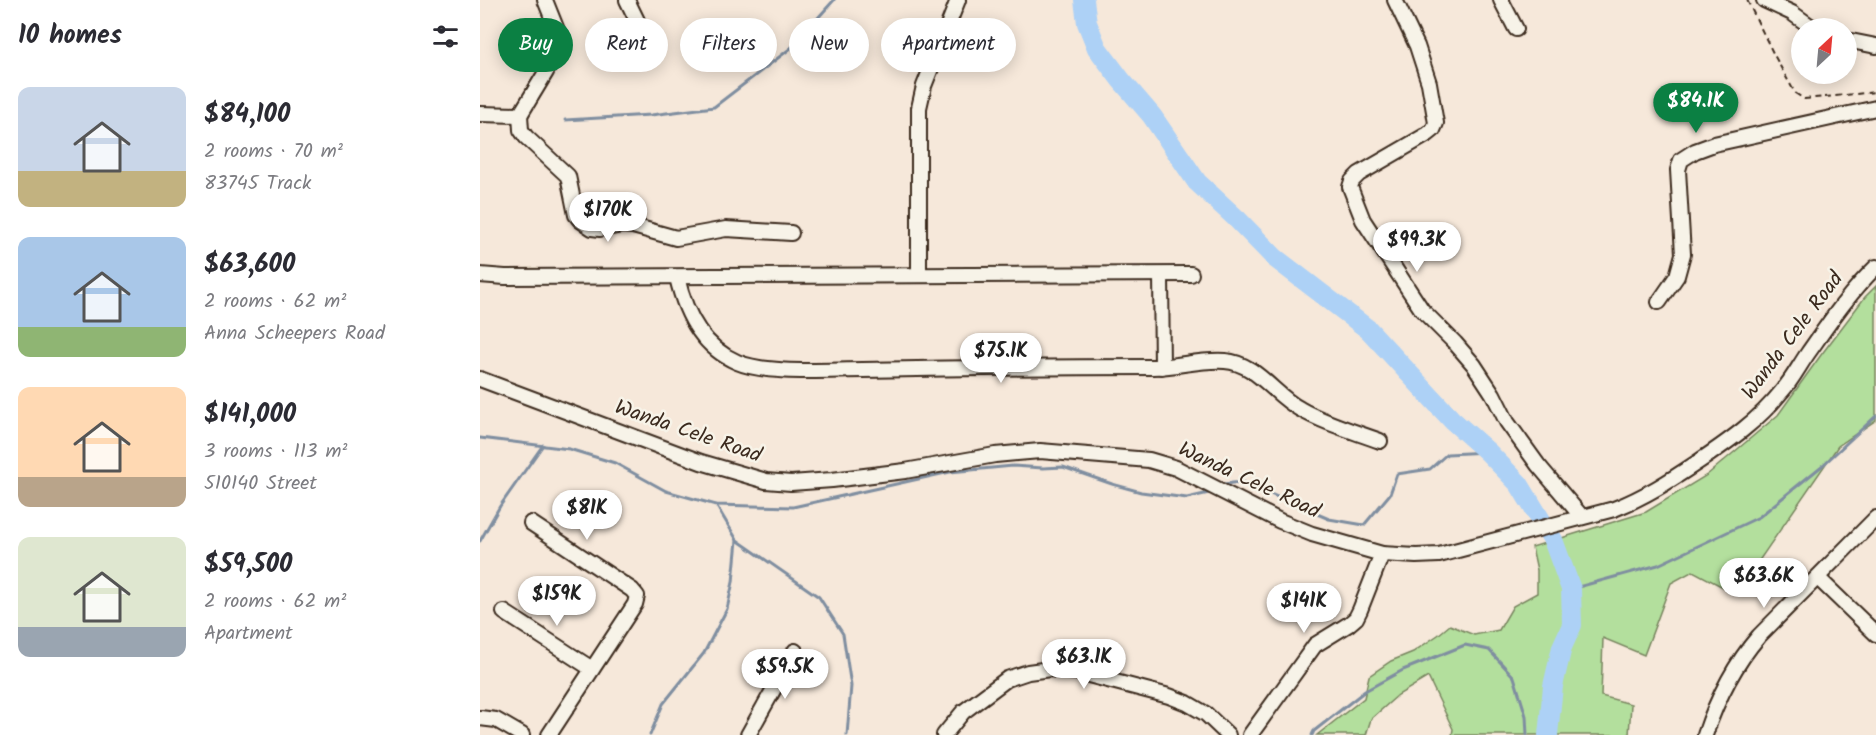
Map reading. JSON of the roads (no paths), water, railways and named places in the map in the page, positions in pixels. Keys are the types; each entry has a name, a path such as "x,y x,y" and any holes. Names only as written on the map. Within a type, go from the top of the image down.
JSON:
{"street":[{"path":"545,0 559,35 559,43 546,72 520,115 521,130 568,176 576,215 580,220 592,228 633,226 676,238 726,229 790,233"},
{"path":"627,0 636,18"},
{"path":"919,275 919,108 924,86 958,0"},
{"path":"1395,0 1417,46 1430,83 1436,123 1428,135 1359,174 1350,187 1352,196 1363,220 1422,310 1474,365 1493,394 1507,422 1582,517"},
{"path":"1501,0 1516,29"},
{"path":"1764,0 1799,18"},
{"path":"1857,42 1876,46"},
{"path":"1659,302 1677,276 1683,254 1678,170 1681,160 1695,151 1714,144 1876,108"},
{"path":"480,114 520,115"},
{"name":"Wanda Cele Road","path":"480,379 700,462 766,481 792,483 832,480 905,471 995,455 1040,451 1149,460 1176,468 1290,525 1320,537 1382,554 1439,555 1614,509 1638,500 1668,482 1731,440 1752,423 1783,391 1829,322 1859,283 1876,267"},
{"path":"480,275 677,277 1191,274"},
{"path":"1161,275 1162,367"},
{"path":"677,277 684,303 702,335 726,357 752,367 822,370 1162,367 1224,361 1240,364 1253,371 1290,404 1302,411 1380,441"},
{"path":"1705,735 1728,680 1744,653 1876,518"},
{"path":"531,523 632,590 637,596 635,604 549,735"},
{"path":"1250,735 1315,645 1356,618 1382,554"},
{"path":"1818,578 1876,634"},
{"path":"504,612 592,669"},
{"path":"748,735 795,651"},
{"path":"944,735 963,712 1007,679 1028,672 1050,669 1077,672 1169,696 1206,714 1228,735"},
{"path":"480,718 496,720 522,735"}],"waterway":[{"path":"565,120 651,115 714,107 791,48 834,0"},
{"path":"1084,0 1087,23 1097,48 1152,116 1197,182 1275,258 1369,330 1452,420 1519,484 1553,540 1571,589 1572,625 1562,647 1553,686 1548,735"},
{"path":"1571,589 1658,565 1759,517 1823,465 1876,416"},
{"path":"480,438 569,449 615,463 666,491 716,505 793,507 950,472 1013,466 1063,467 1141,492 1187,498 1209,493"},
{"path":"480,541 500,506 543,445"},
{"path":"1223,484 1242,482 1329,519 1364,525 1390,494 1397,474 1430,469 1447,454 1488,452"},
{"path":"716,505 737,540 819,597 843,634 851,686 847,735"},
{"path":"650,735 663,704 704,653 727,609 733,582 737,540"},
{"path":"1312,735 1314,731 1365,691 1403,670 1465,645 1489,650 1514,677 1526,716 1527,735"}]}
